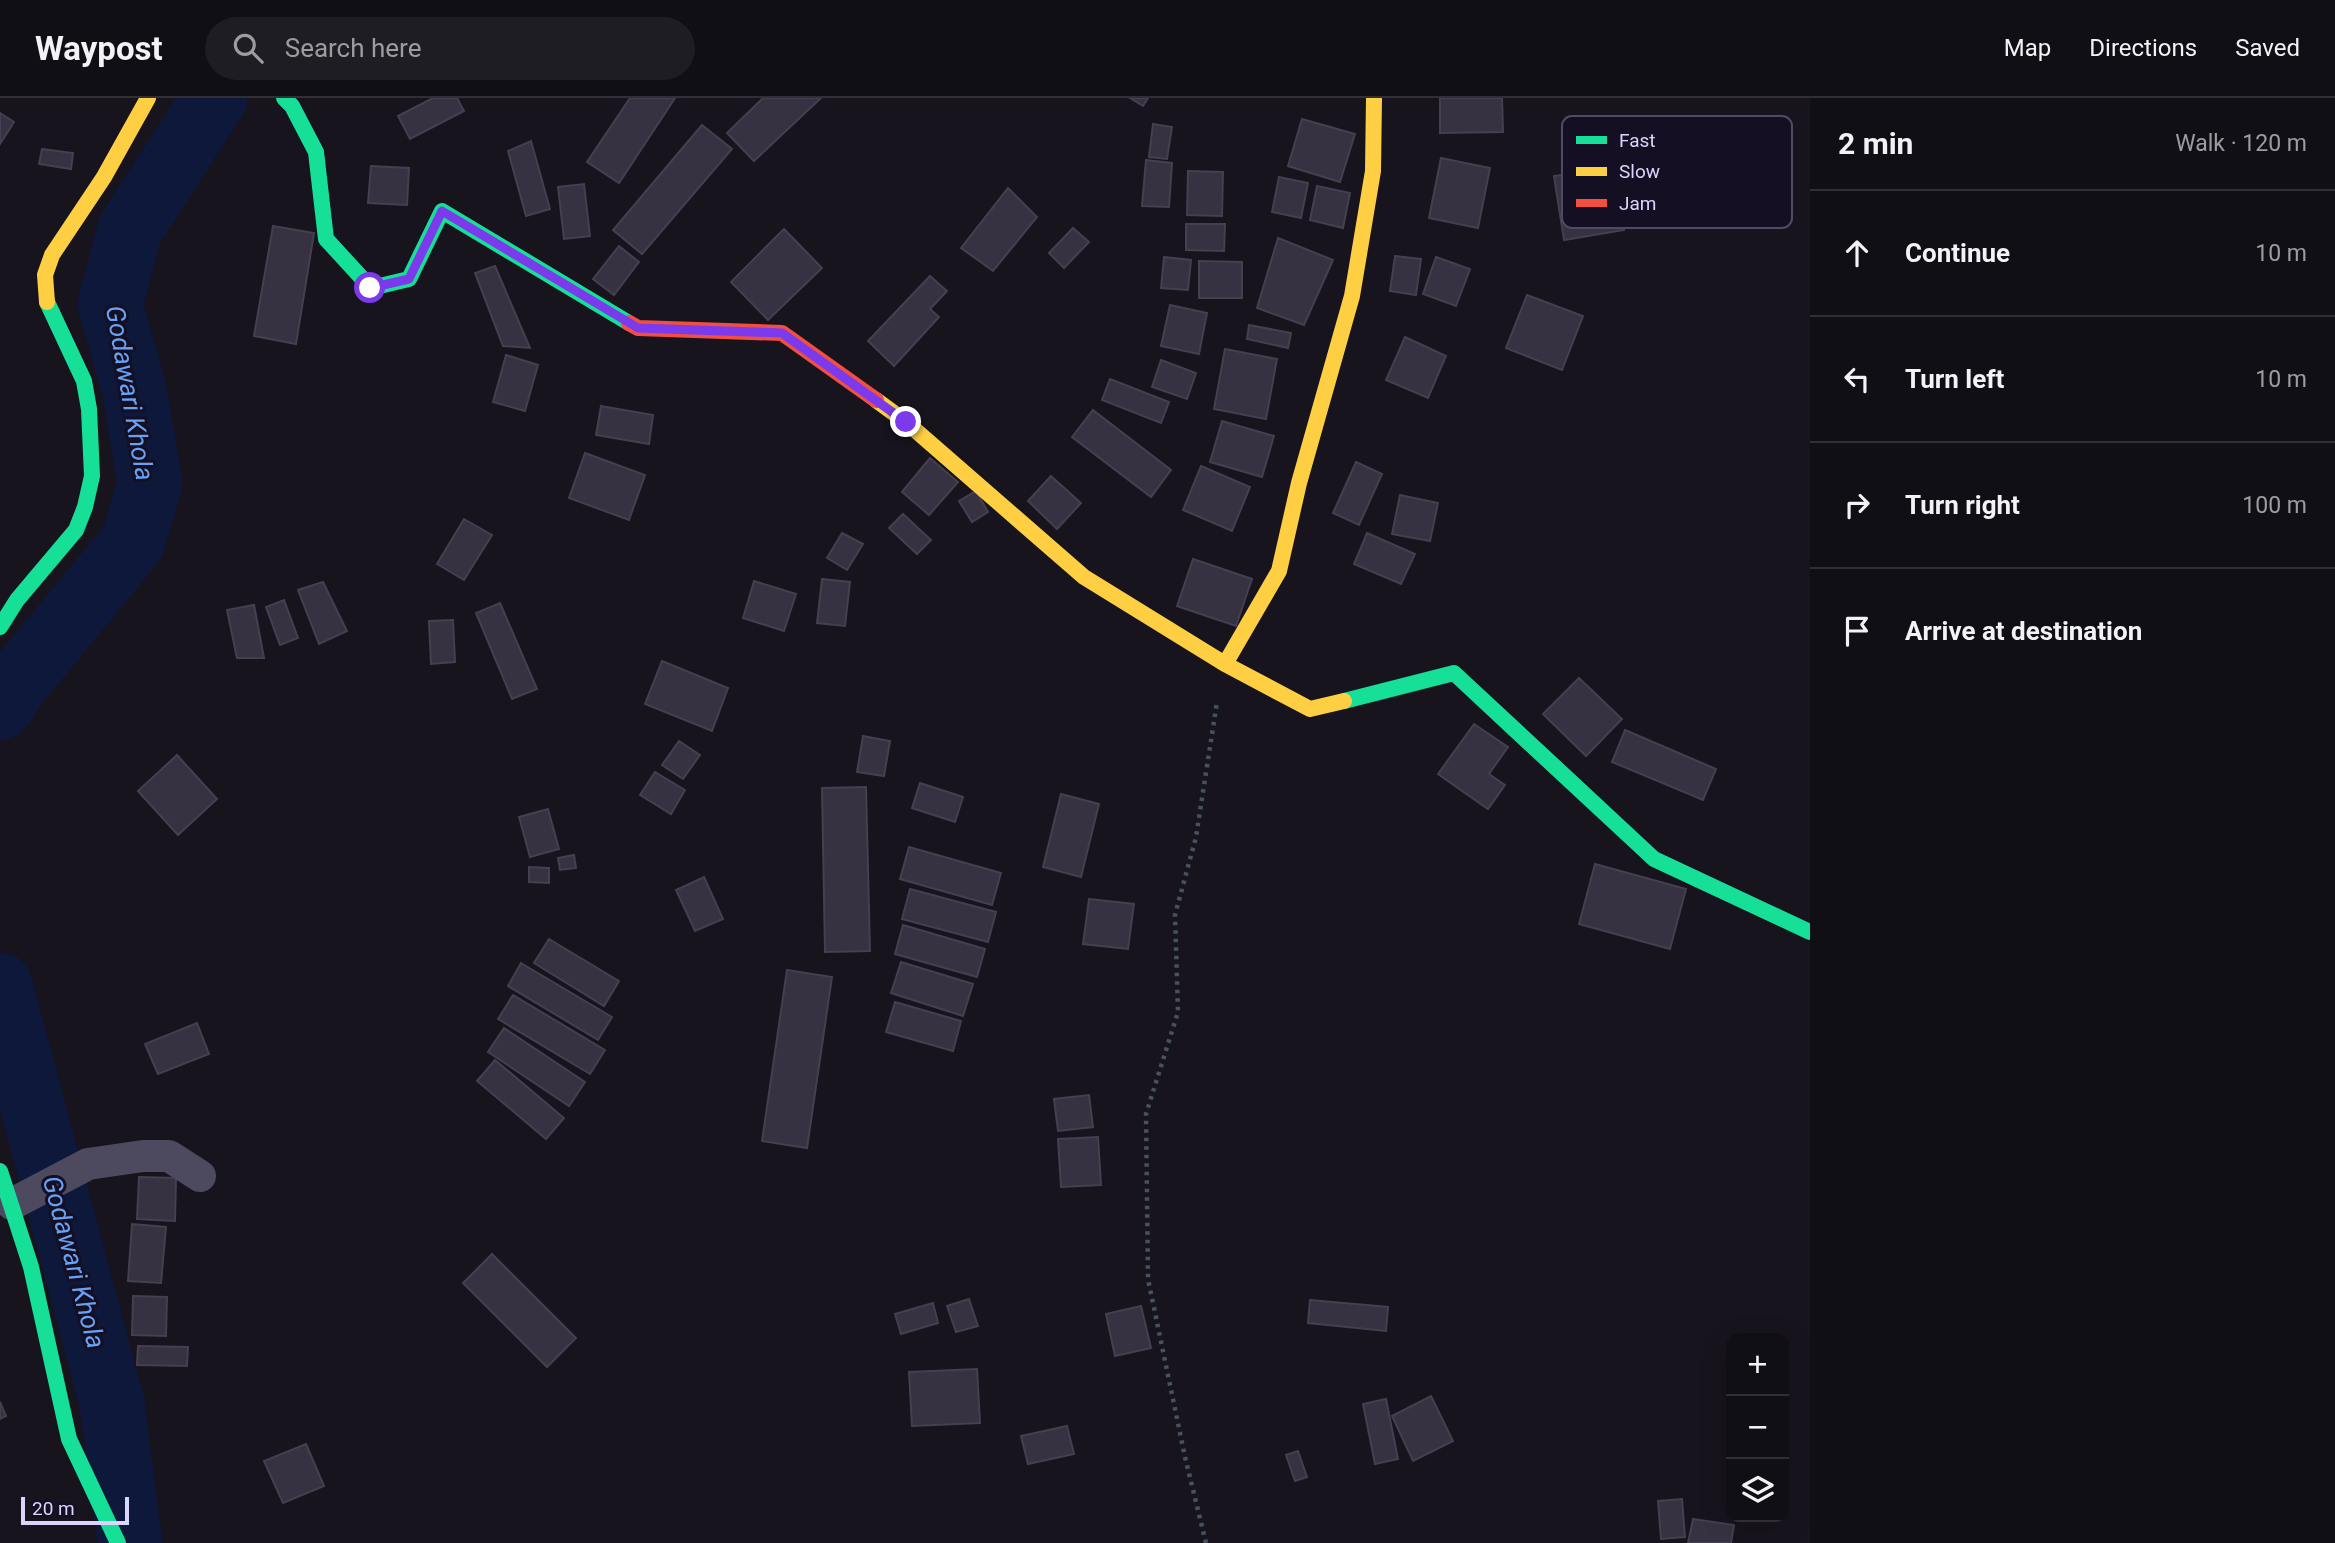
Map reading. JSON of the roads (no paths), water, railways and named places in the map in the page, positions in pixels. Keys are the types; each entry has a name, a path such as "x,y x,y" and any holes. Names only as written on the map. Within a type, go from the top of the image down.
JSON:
{"street":[{"path":"0,627 17,600 76,530 85,508 92,477 89,409 84,381 46,300 45,275 52,256 104,177 148,98"},
{"path":"1225,664 1279,570 1299,483 1352,296 1373,171 1374,98"},
{"path":"288,102 316,152 326,239 370,288 409,279 442,211 638,328 782,333 906,422 1084,577 1225,664 1310,709 1454,673 1654,859 1810,932"},
{"path":"12,1205 88,1164 142,1156 169,1156 200,1176"},
{"path":"0,1171 32,1267 69,1439 118,1543"}],"waterway":[{"name":"Godawari Khola","path":"0,708 15,685 133,542 150,483 134,388 110,305 130,229 215,98"},
{"name":"Godawari Khola","path":"0,985 112,1403 130,1543"}]}
